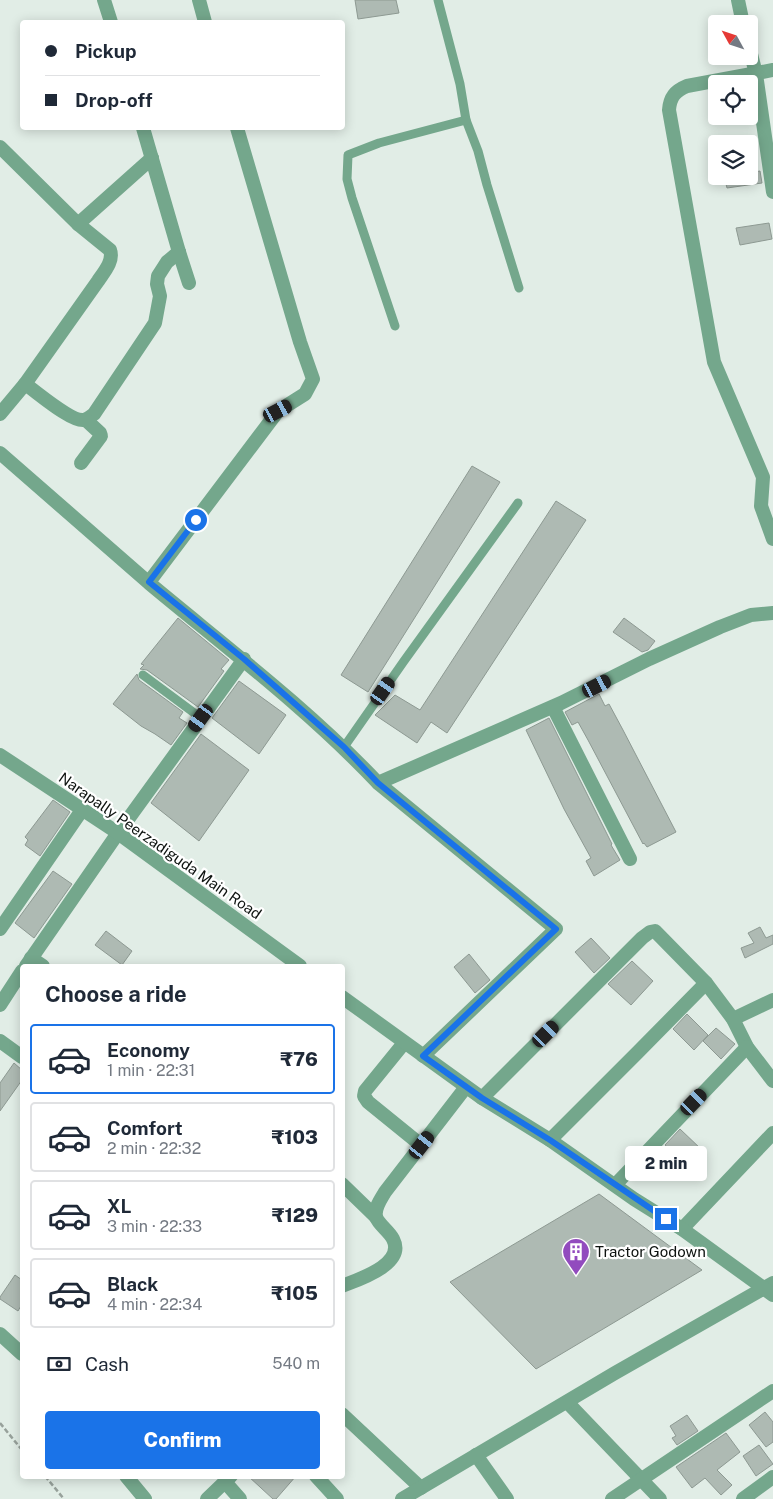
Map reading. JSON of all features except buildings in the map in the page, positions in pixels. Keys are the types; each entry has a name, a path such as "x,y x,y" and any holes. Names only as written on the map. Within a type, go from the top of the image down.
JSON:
{"street":[{"path":"104,0 110,20"},
{"path":"199,0 204,20"},
{"path":"738,0 741,15"},
{"path":"754,65 773,192"},
{"path":"773,70 687,86 673,95 669,110 714,362 768,475 761,506 773,539"},
{"path":"144,130 179,252 190,282"},
{"path":"149,582 278,411 305,394 313,379 300,342 238,130"},
{"path":"0,147 78,224 110,250 112,256 109,264 25,384 0,414"},
{"path":"78,224 152,158"},
{"path":"25,384 78,420 86,420 94,414 155,323 160,296 157,284 158,276 167,262 179,252"},
{"path":"81,463 101,435 86,420"},
{"path":"0,453 149,582 244,659 344,747 378,783 556,929 423,1056"},
{"path":"378,783 553,707 649,659 727,624 752,616 773,613"},
{"path":"33,963 118,833 244,659"},
{"path":"553,707 630,859"},
{"name":"Narapally Peerzadiguda Main Road","path":"0,755 118,833 297,964"},
{"path":"0,929 82,810"},
{"path":"482,1098 642,938 655,931 706,982 733,1019 746,1047 773,1081"},
{"path":"0,1005 20,974"},
{"path":"550,1140 706,982"},
{"path":"345,999 482,1098 550,1140 770,1289 567,1402 402,1499"},
{"path":"733,1019 773,1000"},
{"path":"0,1041 20,1056"},
{"path":"404,1043 365,1091 364,1096 368,1102 422,1145"},
{"path":"616,1185 746,1047"},
{"path":"376,1217 377,1205 385,1192 466,1087"},
{"path":"682,1229 773,1133"},
{"path":"345,1187 376,1217 393,1239 396,1250 392,1260 345,1285"},
{"path":"0,1334 20,1352"},
{"path":"612,1499 773,1391"},
{"path":"567,1402 660,1499"},
{"path":"345,1417 421,1488"},
{"path":"476,1455 507,1499"},
{"path":"743,1499 773,1477"},
{"path":"128,1479 145,1499"},
{"path":"207,1499 228,1479 240,1499"},
{"path":"319,1479 337,1499"}],"lane":[{"path":"438,0 460,84 466,120 478,151 518,288"},
{"path":"395,326 352,198 348,179 348,155 379,143 466,120"},
{"path":"344,747 518,503"},
{"path":"143,675 201,718"}],"path":[{"path":"0,1423 20,1448"},
{"path":"47,1479 64,1499"}],"place":[{"name":"Tractor Godown","path":"576,1276"}],"route":[{"path":"196,520 149,582 244,659 344,747 378,783 556,929 423,1056 482,1098 550,1140 666,1219"}]}
